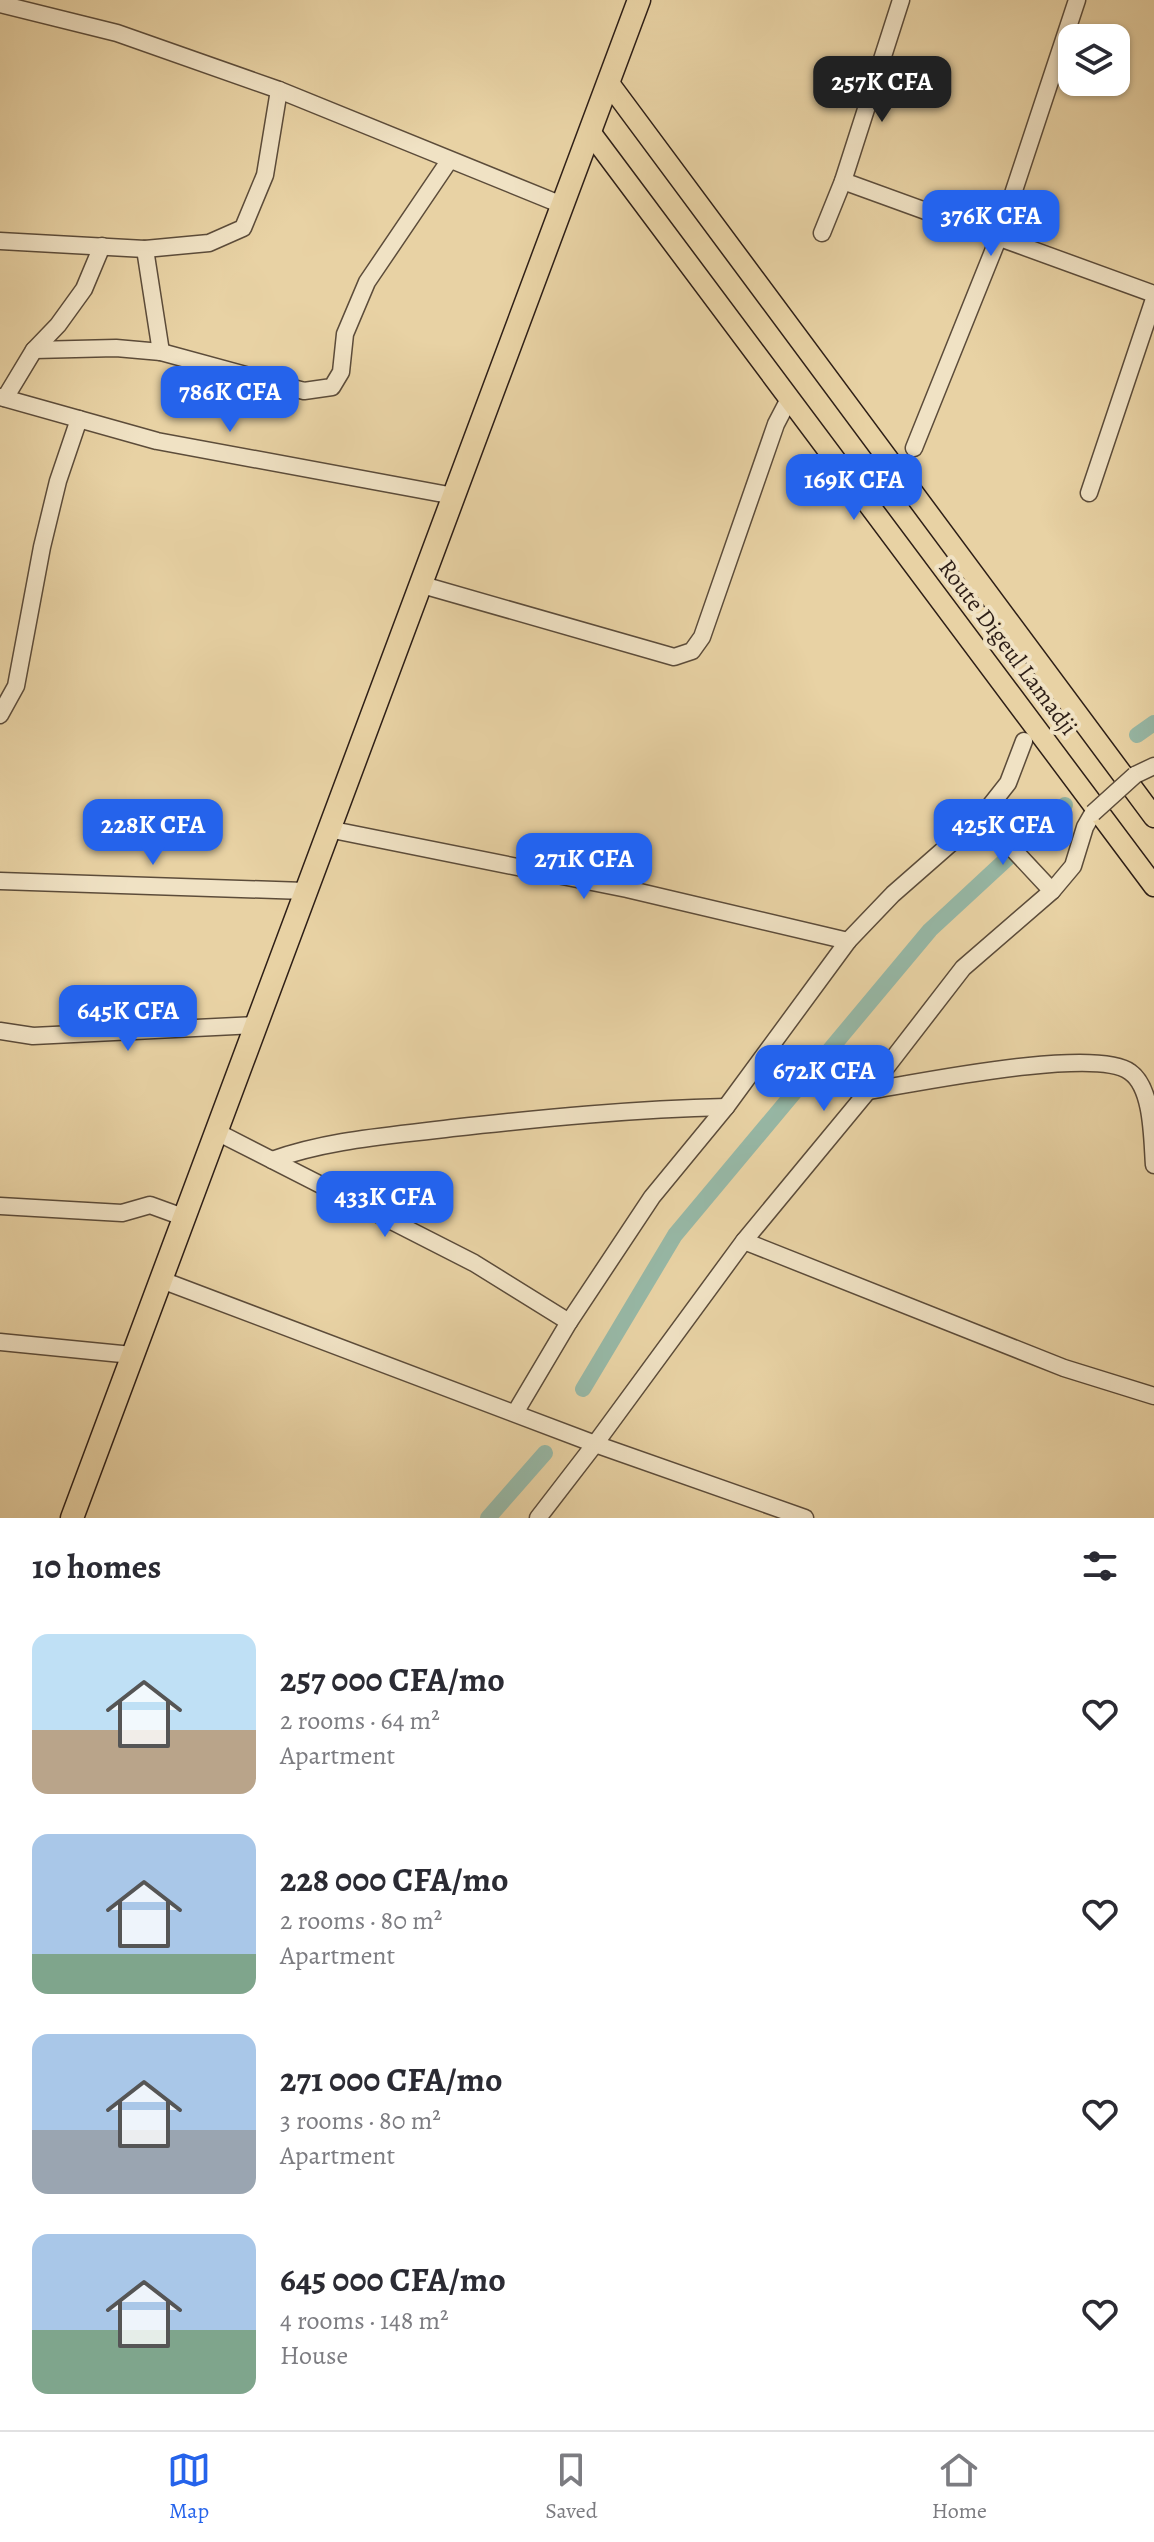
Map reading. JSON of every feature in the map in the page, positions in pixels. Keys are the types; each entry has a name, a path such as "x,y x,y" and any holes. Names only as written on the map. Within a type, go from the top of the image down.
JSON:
{"highway":[{"path":"72,1518 639,0"}],"main road":[{"name":"Route Digeul Lamadji","path":"608,82 1154,817"},
{"name":"Route Digeul Lamadji","path":"590,132 1154,886"}],"street":[{"path":"822,233 843,181 901,0"},
{"path":"914,448 998,239 1077,0"},
{"path":"0,4 117,33 279,90 562,205"},
{"path":"0,241 145,249 209,243 243,228 265,175 279,90"},
{"path":"34,350 116,348 161,352 304,391 332,387 341,372 345,334 367,282 449,161"},
{"path":"843,181 1154,296 1089,493"},
{"path":"102,246 84,289 58,325 34,350 2,398 157,441 454,496"},
{"path":"145,249 161,352"},
{"path":"419,584 674,657 692,651 702,637 776,424 789,399"},
{"path":"0,715 16,686 42,547 58,481 79,419"},
{"path":"515,1413 569,1322 652,1197 726,1107 848,941 893,894 982,816 1008,783 1024,741"},
{"path":"538,1518 744,1241 868,1091 963,968 1052,891 1073,866 1085,827 1093,813 1135,775 1154,766"},
{"path":"982,816 1052,891"},
{"path":"328,829 627,889 848,941"},
{"path":"0,881 305,891"},
{"path":"0,1031 33,1036 257,1025"},
{"path":"868,1091 1045,1064 1084,1061 1114,1064 1131,1072 1143,1087 1149,1111 1154,1165"},
{"path":"272,1160 329,1143 576,1115 726,1107"},
{"path":"215,1131 474,1263 569,1322"},
{"path":"0,1206 122,1213 150,1205 183,1217"},
{"path":"744,1241 1064,1368 1154,1396"},
{"path":"159,1279 595,1444 805,1518"},
{"path":"0,1342 132,1355"}],"waterway":[{"path":"1137,735 1154,723"},
{"path":"583,1389 675,1235 930,930 1065,805"},
{"path":"488,1518 545,1453"}]}
